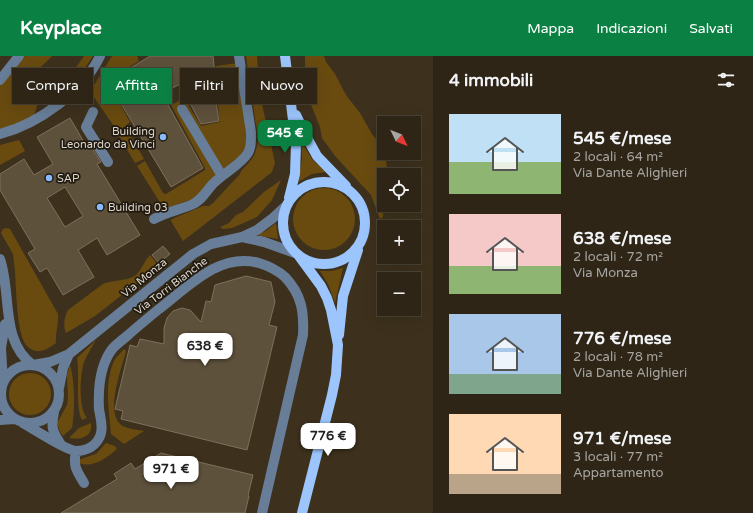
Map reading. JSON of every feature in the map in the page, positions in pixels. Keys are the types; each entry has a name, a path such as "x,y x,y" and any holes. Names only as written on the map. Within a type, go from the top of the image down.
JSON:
{"main road":[{"path":"285,56 287,68"},
{"path":"292,104 314,152 360,202 364,213 365,227 343,296 336,375 302,513"},
{"path":"292,104 296,155 293,183 282,218 283,232 288,244 316,278 327,298 338,345"},
{"path":"286,206 296,192 315,182 325,181 335,183 351,191"},
{"path":"297,254 314,263 334,263 343,260 351,254 362,240"}],"street":[{"path":"0,80 19,56"},
{"path":"0,134 26,125 62,101 77,88 93,69 100,56"},
{"path":"154,219 162,214 192,205 248,153 251,144 251,132 239,56"},
{"path":"182,109 222,176"},
{"path":"93,112 86,127 108,162"},
{"path":"242,237 262,226 286,206"},
{"path":"242,237 264,242 297,254"},
{"name":"Via Monza","path":"33,365 50,362 69,354 193,254 220,241 242,237"},
{"path":"0,259 3,272 5,320 1,348 1,400 8,413 19,421 67,448 76,451 74,461 75,467 84,483"},
{"name":"Via Torri Bianche","path":"76,451 86,450 91,447 98,439 101,432 99,406 101,378 103,366 114,347 201,276 219,265 235,261 252,261 267,265 280,273 291,284 301,303 304,318 302,335 262,513"},
{"path":"5,320 14,346 21,356 33,365"},
{"name":"Via Monza","path":"59,390 62,368 69,354"},
{"path":"1,389 8,375 13,370 22,366 33,365 42,367 51,373 56,380 59,390 59,401 54,412 51,426 60,443"},
{"path":"0,420 19,421 32,424 41,422 54,412"}],"shaded area":[{"path":"25,56 52,56 40,68 13,68"},
{"path":"84,56 93,56 85,68 75,68"},
{"path":"112,56 137,56 139,61 128,68 105,68"},
{"path":"246,56 257,56 258,68 248,68"},
{"path":"305,56 324,56 326,62 335,74 346,95 360,113 377,140 377,160 386,160 387,168 377,168 377,211 371,195 335,156 322,138 320,127 311,104 317,104 317,68 305,68"},
{"path":"238,63 248,136 244,152 197,198 169,207 164,207 137,166 145,161 163,193 166,194 205,170 171,105 180,100 180,104 188,104 201,126 220,122 218,104 238,104 238,68 216,68 216,66"},
{"path":"12,70 12,104 38,104 33,118 17,125 0,129 0,82"},
{"path":"101,74 101,104 120,104 130,122 118,132 93,96 93,87"},
{"path":"253,104 262,104 275,163 272,172 183,241 171,221 172,219 203,206 209,206 213,203 252,159 256,151 258,139"},
{"path":"128,131 144,159 135,163 119,136"},
{"path":"19,140 25,151 0,165 0,145"},
{"path":"301,141 312,159 326,172 312,174 298,182 302,159"},
{"path":"281,180 272,200 257,217 232,228 223,229 220,227 229,223 236,215 243,212 264,192"},
{"path":"324,188 336,190 346,197 353,207 355,219 353,231 346,241 336,248 324,250 312,248 302,241 295,231 293,219 295,207 302,197 312,190"},
{"path":"377,212 383,212 383,217 380,219"},
{"path":"276,223 278,239 254,235 266,231"},
{"path":"3,229 10,229 58,314 56,343 44,350 36,351 30,349 22,338 18,317 13,254 1,233"},
{"path":"150,255 159,266 95,316 66,333 64,322 68,310 103,284 136,275"},
{"path":"343,268 335,303 328,284 320,271 332,271"},
{"path":"96,340 84,362 81,383 81,399 82,407 87,418 82,420 78,399 77,358"},
{"path":"124,349 126,351 115,392 115,414 118,422 125,427 144,431 124,444 111,434 108,388 111,370 115,360"},
{"path":"70,365 74,387 73,421 72,428 63,436 57,423 67,405 67,375"},
{"path":"26,373 34,373 42,376 48,382 51,394 48,406 42,412 34,415 26,415 18,412 12,406 9,398 9,390 12,382 18,376"},
{"path":"91,423 90,432 88,434 82,438 69,438 79,428"},
{"path":"106,443 115,446 117,449 100,461 89,464 79,463 79,460 96,454"}],"building":[{"name":"Building Leonardo da Vinci","path":"150,56 213,56 214,68 180,68 180,84 172,88 172,68 131,68"},
{"name":"Building Leonardo da Vinci","path":"121,104 168,104 203,168 171,187"},
{"name":"Building Leonardo da Vinci","path":"190,104 216,104 219,121 201,124"},
{"name":"Building 03","path":"70,118 85,144 88,142 101,162 97,164 140,235 107,255 97,238 78,250 94,277 63,295 47,268 40,272 28,253 35,249 0,190 0,174 24,159 34,175 53,164 37,137","holes":["65,187 83,216 65,227 47,198"]},
{"path":"163,246 170,254 159,263 152,255"},
{"path":"246,276 271,282 275,302 269,325 277,327 247,450 121,419 123,411 115,409 130,345 137,347 140,339 164,344 164,328 167,318 173,311 182,308 190,310 201,322 206,301 211,302 215,285"},
{"path":"161,453 253,475 245,513 61,513 117,479 114,474 131,463 135,469"}],"place":[{"name":"Building Leonardo da Vinci","path":"163,137"},
{"name":"SAP","path":"49,178"},
{"name":"Building 03","path":"100,207"}]}
